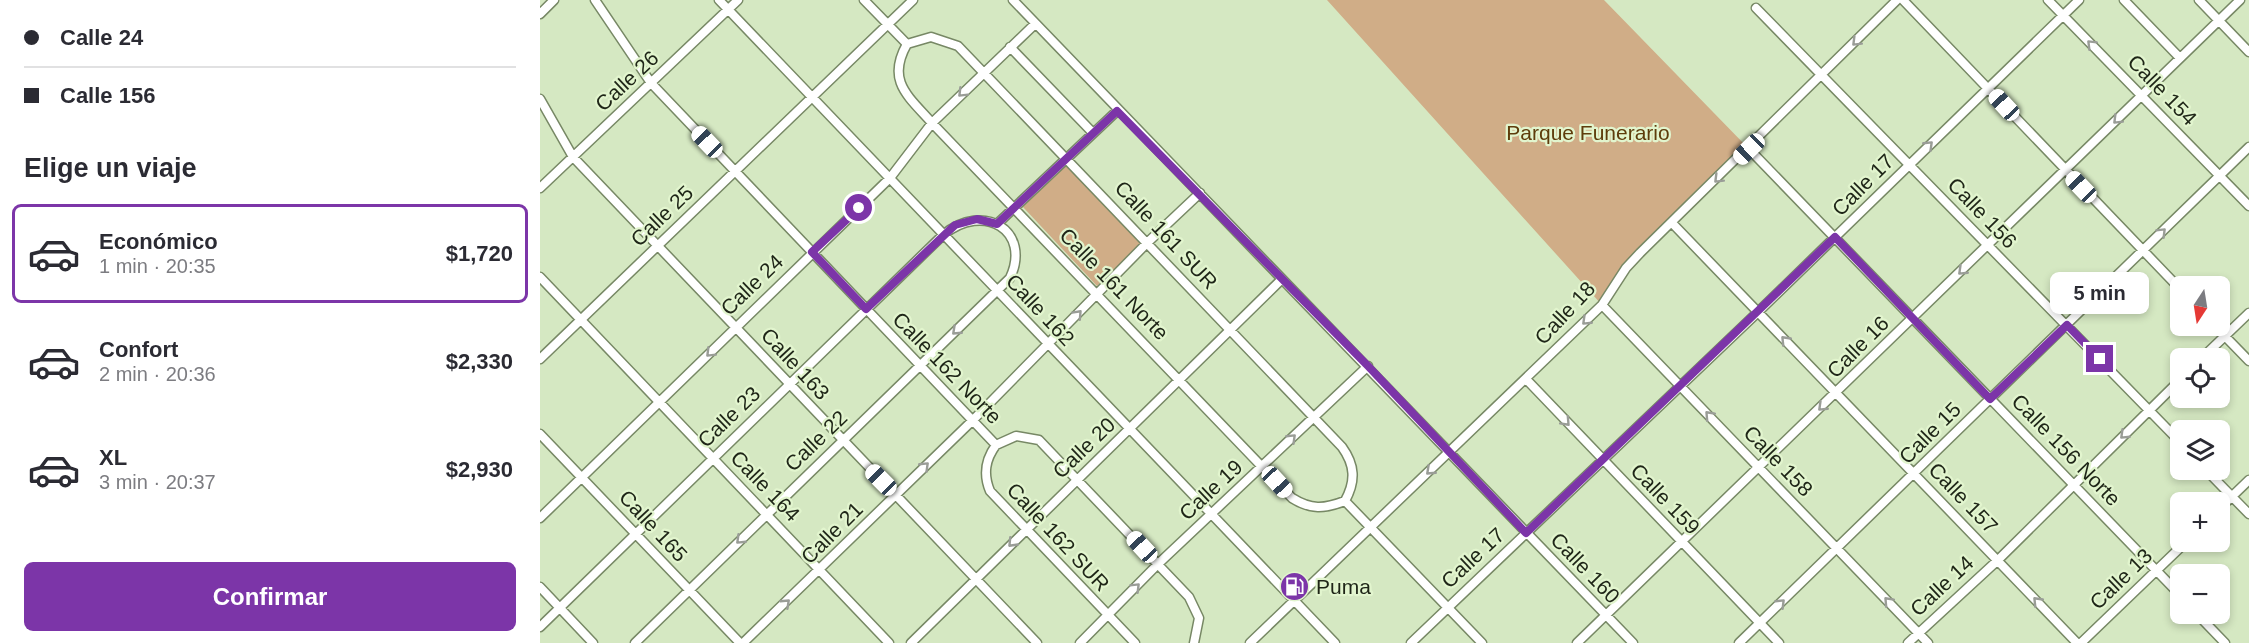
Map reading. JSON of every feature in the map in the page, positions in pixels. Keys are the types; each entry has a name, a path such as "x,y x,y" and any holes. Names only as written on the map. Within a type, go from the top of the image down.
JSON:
{"street":[{"path":"540,14 554,0"},
{"name":"Calle 162 Norte","path":"595,0 651,83 996,445 1016,435 1039,440 1158,564 1195,605 1199,618 1194,643"},
{"name":"Calle 162","path":"719,0 1335,643"},
{"name":"Calle 26","path":"540,188 738,0"},
{"path":"864,0 907,44"},
{"name":"Calle 25","path":"540,359 913,0"},
{"name":"Calle 160","path":"1012,0 1117,111 1368,366 1633,643"},
{"name":"Calle 18","path":"1250,643 1602,305 1626,268 1824,75 1897,0"},
{"path":"1903,0 2170,279"},
{"name":"Calle 154","path":"2048,0 2249,206"},
{"name":"Calle 17","path":"1411,643 1682,386 2079,0"},
{"path":"2124,0 2180,58"},
{"path":"2199,0 2249,52"},
{"name":"Calle 16","path":"1577,643 2240,0"},
{"name":"Calle 156","path":"1756,8 1824,75 1987,246 2170,432"},
{"name":"Calle 24","path":"540,518 890,178 932,123 1035,24"},
{"name":"Calle 161 SUR","path":"907,44 931,37 946,40 958,46 1067,157 1314,417 1350,458 1354,468 1352,483 1344,501"},
{"name":"Calle 161 Norte","path":"907,44 899,58 899,80 905,92 932,123 1015,206 1262,466 1302,504 1325,508 1344,501"},
{"path":"1010,47 1093,133"},
{"name":"Calle 163","path":"540,99 573,157 1037,643"},
{"path":"997,224 1117,111"},
{"name":"Calle 15","path":"1739,643 2249,147"},
{"name":"Calle 156 Norte","path":"1749,149 2170,585"},
{"name":"Calle 21","path":"741,643 821,570 1048,346 1148,242 1200,193"},
{"name":"Calle 23","path":"540,627 943,235 965,220 977,219 997,224"},
{"name":"Calle 22","path":"635,643 1010,278 1016,255 1009,237 997,224"},
{"name":"Calle 157","path":"1672,224 2079,643"},
{"name":"Calle 164","path":"540,277 889,643"},
{"name":"Calle 20","path":"911,643 1178,378 1282,279"},
{"name":"Calle 158","path":"1602,305 1928,643"},
{"path":"2230,331 2249,313"},
{"path":"2212,348 2225,336 2249,361"},
{"name":"Calle 19","path":"1080,643 1158,564 1368,366"},
{"name":"Calle 159","path":"1526,379 1779,643"},
{"name":"Calle 14","path":"1908,643 1998,560 2170,390"},
{"name":"Calle 165","path":"540,434 741,643"},
{"name":"Calle 162 SUR","path":"996,445 985,466 990,491 1136,643"},
{"path":"2216,480 2249,514"},
{"path":"2232,496 2249,480"},
{"path":"1344,501 1482,643"},
{"name":"Calle 13","path":"2079,643 2175,552"},
{"path":"540,587 593,643"},
{"path":"2207,624 2225,643"}],"green space":[{"name":"Parque Funerario","path":"1327,0 1604,0 1749,149 1626,263 1602,305"},
{"path":"1066,163 1142,243 1097,286 1023,207"}],"place":[{"name":"Puma","path":"1295,587"}],"route":[{"path":"859,208 812,252 866,309 955,225 965,220 977,219 997,224 1117,111 1368,366 1526,533 1835,237 1990,399 2067,325 2100,359"}]}
